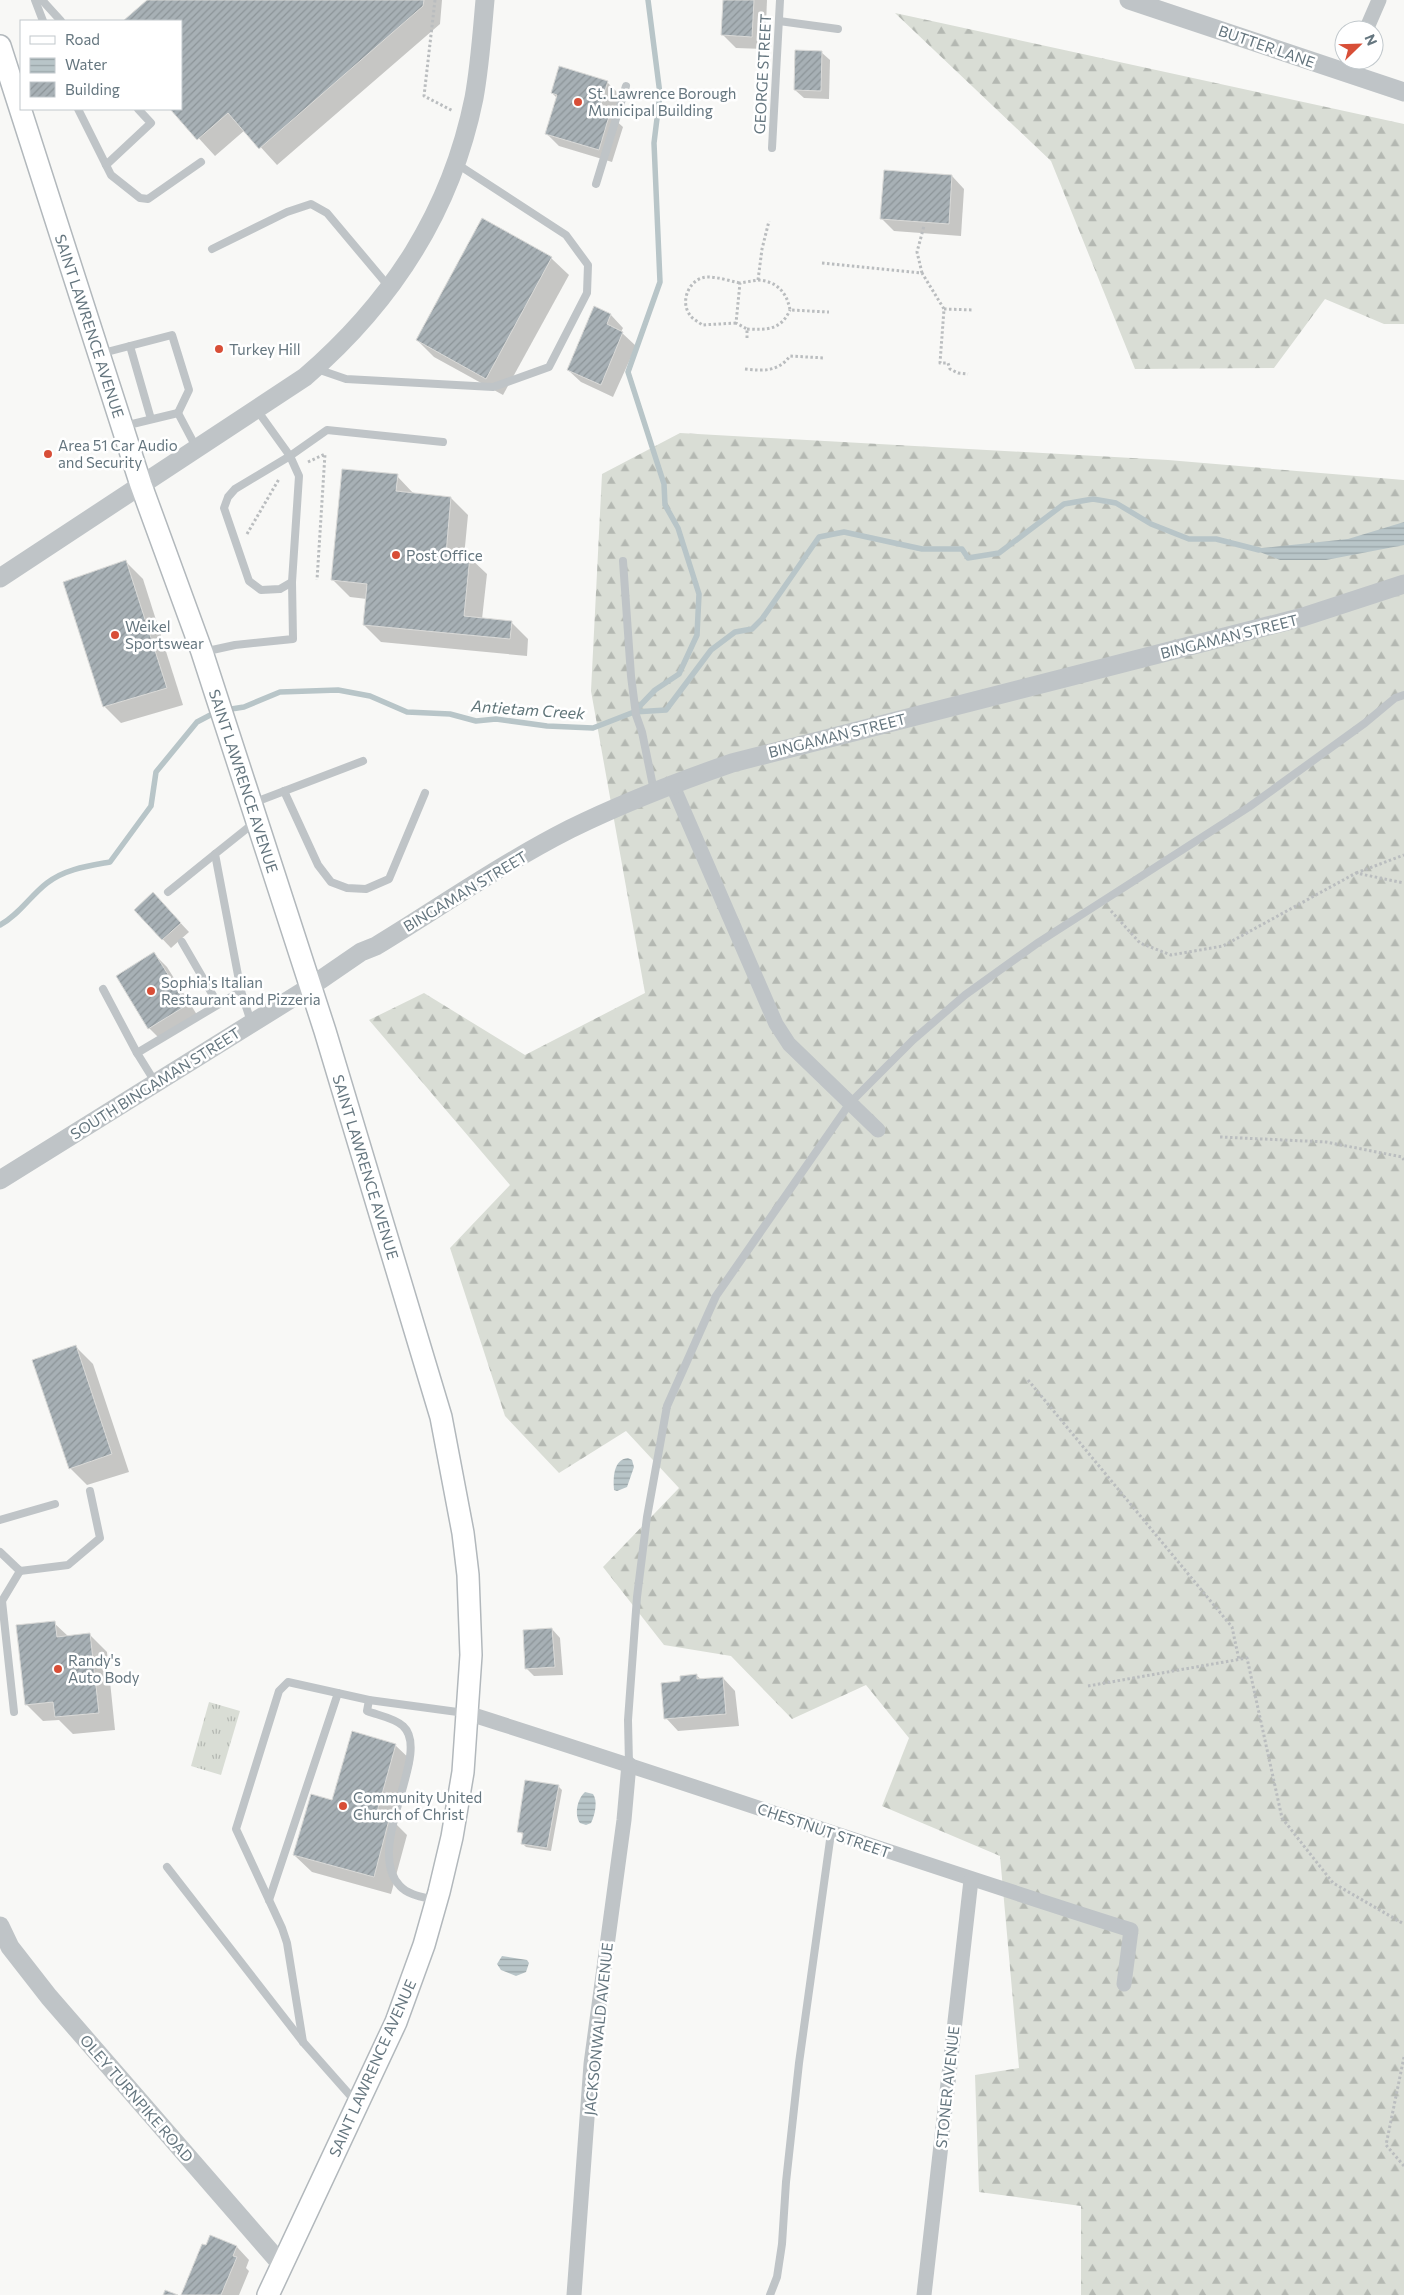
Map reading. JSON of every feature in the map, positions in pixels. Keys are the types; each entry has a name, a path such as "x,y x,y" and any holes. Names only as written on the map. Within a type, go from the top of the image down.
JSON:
{"main road":[{"name":"SAINT LAWRENCE AVENUE","path":"0,46 20,108"},
{"name":"SAINT LAWRENCE AVENUE","path":"21,110 141,485 212,682 310,986 429,1374 449,1450 468,1575 470,1655 463,1772 452,1837 437,1901 424,1946 399,2014 268,2295"}],"street":[{"path":"0,578 257,410 315,368 356,330 390,288 435,214 455,163 468,119 481,52 485,0"},
{"name":"BUTTER LANE","path":"1129,0 1334,62"},
{"path":"1370,20 1379,0"},
{"name":"BUTTER LANE","path":"1356,70 1404,92"},
{"name":"BINGAMAN STREET","path":"310,986 361,952 376,946 522,856 568,830 663,788 732,763 786,748 1303,617 1404,584"},
{"path":"663,788 776,1024 789,1044 878,1130"},
{"name":"SOUTH BINGAMAN STREET","path":"0,1180 310,986"},
{"name":"CHESTNUT STREET","path":"467,1713 629,1764 971,1880 1131,1930 1124,1984"},
{"name":"JACKSONWALD AVENUE","path":"574,2295 591,2064 624,1820 629,1764"},
{"name":"STONER AVENUE","path":"924,2295 971,1880"},
{"name":"OLEY TURNPIKE ROAD","path":"0,1926 10,1947 49,1997 281,2264"}],"lane":[{"path":"35,0 43,20"},
{"path":"42,0 60,20"},
{"name":"GEORGE STREET","path":"772,148 780,0"},
{"path":"778,20 838,29"},
{"path":"596,184 626,86"},
{"path":"78,110 111,176 140,198 148,199 201,162"},
{"path":"106,165 150,123 139,110"},
{"path":"315,368 346,379 493,387 549,367 588,293 588,265 566,235 455,163"},
{"path":"212,249 287,212 311,204 327,213 390,288"},
{"path":"99,354 172,335 189,390 178,413"},
{"path":"130,346 151,419"},
{"path":"202,652 234,645 293,639 292,582 299,476 290,456 257,410"},
{"path":"122,426 178,413"},
{"path":"178,413 197,449"},
{"path":"292,582 280,588 261,590 249,581 224,508 228,497 235,489 290,456 327,430 442,442"},
{"path":"623,561 635,705 663,788"},
{"path":"629,1764 628,1720 637,1597 646,1517 667,1406 716,1296 850,1103 913,1040 966,995 1039,942 1249,807 1366,723 1394,698 1404,695"},
{"path":"168,892 214,854 254,812 284,791 363,760"},
{"path":"284,791 318,865 331,882 347,888 366,889 388,879 425,793"},
{"path":"214,854 241,991 251,1022"},
{"path":"182,942 218,1004"},
{"path":"104,989 137,1053 155,1083"},
{"path":"137,1053 241,991"},
{"path":"20,1571 68,1565 100,1538 90,1491"},
{"path":"0,1520 55,1504"},
{"path":"0,1552 20,1571"},
{"path":"14,1712 2,1601 20,1571"},
{"path":"0,1668 9,1667"},
{"path":"303,2042 287,1943 236,1829 279,1691 288,1682 369,1700 467,1713"},
{"path":"269,1900 338,1693"},
{"path":"369,1700 367,1711 402,1725 410,1736 410,1757 391,1831 389,1859 392,1874 400,1886 408,1892 437,1901"},
{"path":"770,2295 777,2276 782,2244 799,2063 831,1832"},
{"path":"167,1867 303,2042 357,2104"}],"path":[{"path":"435,0 424,96 468,119"},
{"path":"758,280 762,249 769,221"},
{"path":"924,226 917,252 922,273 944,309 940,363 948,363 950,369 958,373 968,374"},
{"path":"822,263 922,273"},
{"path":"707,277 740,283 758,280 766,280 780,288 788,300 790,310 782,324 771,330 748,329 736,323 702,325 690,315 685,302 687,291 695,282 707,277"},
{"path":"736,323 740,283"},
{"path":"944,309 973,310"},
{"path":"790,310 829,312"},
{"path":"748,329 748,338"},
{"path":"745,369 769,371 786,362 790,356 825,358"},
{"path":"1103,901 1140,943 1171,955 1223,946 1356,873 1404,854"},
{"path":"1356,873 1404,883"},
{"path":"1220,1137 1326,1142 1402,1157 1404,1160"},
{"path":"1028,1380 1232,1627 1239,1660"},
{"path":"1088,1686 1248,1658 1282,1818 1333,1883 1404,1924"},
{"path":"1404,2057 1386,2145 1404,2166"}],"green space":[{"path":"895,13 1404,124 1404,324 1384,324 1325,299 1274,368 1135,369 1051,161"},
{"path":"680,433 1168,460 1404,480 1404,2295 1081,2295 1081,2206 979,2192 975,2075 1019,2068 1000,1856 882,1806 909,1738 866,1685 792,1719 731,1656 664,1645 603,1567 679,1488 626,1431 559,1473 505,1416 450,1248 510,1185 369,1020 424,993 525,1055 645,993 591,691 602,474"},
{"path":"209,1702 240,1711 221,1775 191,1766"}],"water":[{"path":"1404,522 1404,545 1326,560 1280,560 1252,549 1348,539"},
{"path":"628,1458 632,1460 634,1467 627,1487 617,1491 614,1490 615,1470 619,1462"},
{"path":"585,1792 593,1794 596,1804 591,1823 586,1825 580,1823 577,1816 578,1803"},
{"path":"502,1956 527,1960 529,1963 526,1972 516,1976 501,1970 497,1964"}],"building":[{"path":"147,0 424,0 423,6 259,149 228,113 197,140 171,110 182,110 182,20 124,20"},
{"path":"723,0 754,0 752,37 721,35"},
{"path":"795,50 822,51 821,91 794,90"},
{"name":"St. Lawrence Borough Municipal Building","path":"559,66 608,81 599,110 610,113 599,150 545,134 557,95 551,93"},
{"path":"884,170 952,175 949,224 880,219"},
{"path":"482,218 552,257 486,379 416,340"},
{"path":"594,306 611,314 607,324 623,332 601,385 567,370"},
{"name":"Post Office","path":"342,469 398,474 396,491 451,497 446,554 470,556 464,616 512,621 510,639 363,625 367,584 331,580"},
{"name":"Weikel Sportswear","path":"126,560 167,688 103,707 63,582"},
{"path":"153,892 181,923 162,940 134,910"},
{"name":"Sophia's Italian Restaurant and Pizzeria","path":"154,952 187,1005 148,1029 116,976"},
{"path":"76,1345 112,1454 69,1469 32,1360"},
{"name":"Randy's Auto Body","path":"55,1621 57,1637 90,1633 99,1713 55,1717 53,1702 25,1705 16,1625"},
{"path":"552,1628 555,1667 525,1669 523,1630"},
{"path":"697,1674 697,1679 723,1677 726,1714 664,1719 661,1683 680,1681 680,1676"},
{"name":"Community United Church of Christ","path":"352,1731 396,1744 377,1812 390,1816 374,1877 293,1855 311,1794 332,1800"},
{"path":"525,1780 559,1785 547,1848 521,1844 523,1833 517,1832"},
{"path":"210,2235 237,2246 233,2256 237,2257 221,2295 181,2295 202,2244 206,2245"},
{"path":"165,2290 178,2295 163,2295"}],"waterway":[{"path":"635,711 655,690 679,674 697,635 699,594 678,528 665,505 664,484 628,372 660,282 654,143 660,94 648,0"},
{"name":"Antietam Creek","path":"225,710 244,707 280,692 338,690 370,696 407,712 450,714 476,721 496,719 547,726 593,728 634,712 666,710 711,650 735,632 752,629 762,619 819,537 844,532 922,549 962,549 968,558 999,553 1064,504 1093,499 1116,503 1151,524 1189,539 1216,539 1259,550"},
{"name":"Antietam Creek","path":"0,925 13,916 41,888 54,878 77,869 110,862 151,806 156,772 197,722 216,712"}],"place":[{"name":"St. Lawrence Borough Municipal Building","path":"578,102"},
{"name":"Turkey Hill","path":"219,349"},
{"name":"Area 51 Car Audio and Security","path":"48,454"},
{"name":"Post Office","path":"396,555"},
{"name":"Weikel Sportswear","path":"115,635"},
{"name":"Sophia's Italian Restaurant and Pizzeria","path":"151,991"},
{"name":"Randy's Auto Body","path":"58,1669"},
{"name":"Community United Church of Christ","path":"343,1806"}]}
